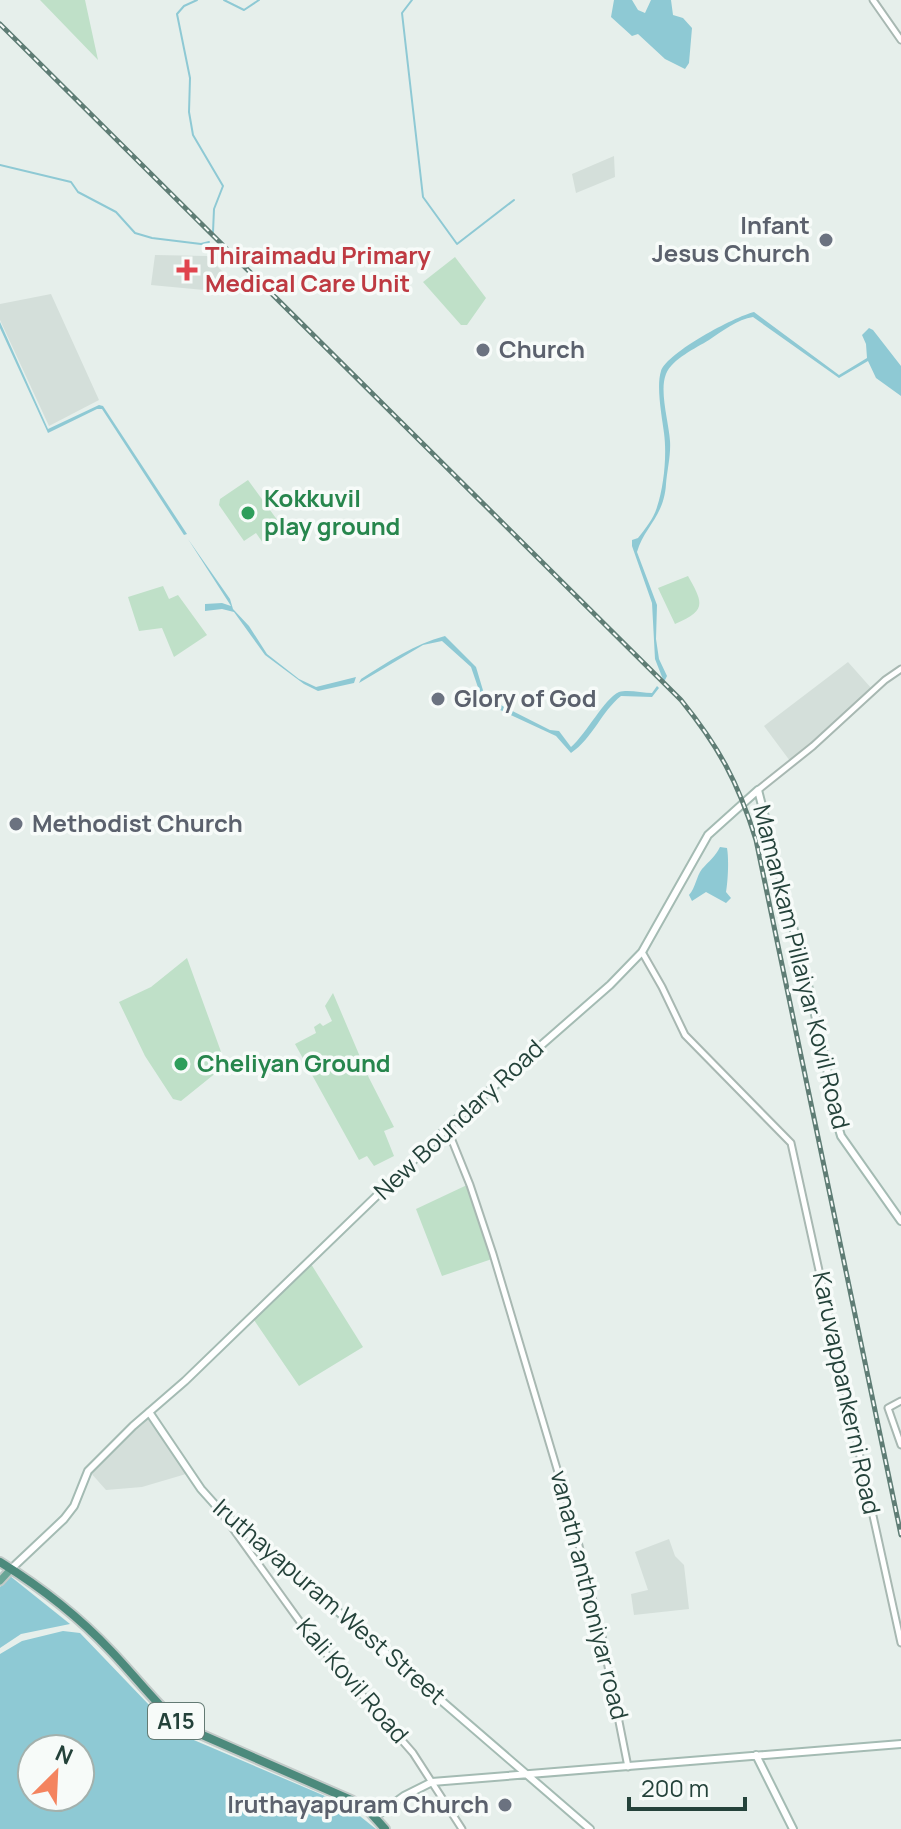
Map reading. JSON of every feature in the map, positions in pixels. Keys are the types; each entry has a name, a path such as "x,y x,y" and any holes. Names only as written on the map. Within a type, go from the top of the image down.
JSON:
{"highway":[{"name":"A15","path":"0,1562 110,1649 170,1716 184,1727 351,1800 375,1817 385,1829"}],"main road":[{"name":"New Boundary Road","path":"11,1569 64,1519 74,1506 88,1471 447,1128 610,985 642,952 708,835 758,790"},
{"name":"Mamankam Pillaiyar Kovil Road","path":"758,790 811,997 827,1068 831,1102 841,1136 901,1221"},
{"name":"Iruthayapuram West Street","path":"149,1412 201,1489 218,1508 590,1829"},
{"path":"0,1581 11,1569"},
{"path":"375,1817 431,1779 527,1775 901,1744"},
{"path":"756,1755 793,1829"}],"street":[{"path":"873,0 901,40"},
{"name":"New Boundary Road","path":"758,790 901,669"},
{"name":"Karuvappankerni Road","path":"642,952 685,1035 791,1143 901,1643"},
{"name":"vanath anthoniyar road","path":"447,1128 493,1254 544,1424 598,1619 628,1767"},
{"path":"901,1401 888,1408 901,1445"},
{"name":"Kali Kovil Road","path":"218,1508 308,1633 413,1753 462,1829"}],"shaded area":[{"path":"614,156 615,177 576,193 572,174"},
{"name":"Thiraimadu Primary Medical Care Unit","path":"155,255 207,256 239,288 236,293 151,285"},
{"path":"51,294 99,400 49,426 0,320 0,304"},
{"path":"848,662 872,689 790,761 764,726"},
{"path":"149,1417 186,1474 142,1487 106,1490 90,1472"},
{"path":"669,1539 675,1556 684,1565 689,1609 634,1615 631,1594 648,1590 635,1552"}],"green space":[{"path":"40,0 85,0 98,60"},
{"path":"455,257 486,298 467,325 461,325 423,282"},
{"name":"Kokkuvil play ground","path":"248,480 278,521 271,537 263,543 256,533 244,541 219,505 220,499"},
{"path":"688,576 697,593 699,606 692,615 675,624 658,588"},
{"path":"163,586 169,599 178,595 207,635 174,657 162,628 139,631 128,597"},
{"path":"187,958 224,1060 217,1072 181,1101 173,1099 145,1056 119,1002 151,987"},
{"path":"333,993 369,1078 394,1127 384,1131 394,1156 374,1166 367,1156 359,1160 295,1044 316,1033 314,1027 320,1023 323,1026 332,1021 325,1006"},
{"path":"467,1185 492,1259 442,1276 416,1209"},
{"path":"311,1264 363,1347 299,1386 252,1317"}],"water":[{"path":"614,0 632,0 638,10 645,13 651,0 671,0 673,15 683,18 692,28 689,63 685,69 665,59 638,34 632,36 611,17"},
{"path":"754,312 839,375 867,358 862,335 869,328 873,330 901,366 901,396 876,378 868,361 839,378 753,317 730,326 673,363 664,381 670,446 664,495 662,505 637,552 657,605 656,639 659,659 667,676 664,682 655,659 652,603 632,546 632,540 638,538 654,515 663,480 665,451 659,393 661,371 688,345"},
{"path":"0,322 48,429 99,405 103,406 187,534 184,535 102,409 48,433"},
{"path":"188,539 230,599 233,609 249,626 267,654 299,679 316,687 356,677 354,683 318,691 304,684 265,655 234,612 222,609 205,611 205,604 231,606"},
{"path":"445,636 476,667 485,697 550,730 559,731 571,747 613,696 627,691 652,693 657,686 659,688 652,697 621,696 571,753 556,736 483,702 471,667 442,641 423,645 359,683 402,654 423,644"},
{"path":"720,847 727,848 726,892 731,898 726,903 706,892 692,901 689,895 700,872"},
{"path":"10,1576 70,1624 21,1634 0,1648 0,1587"},
{"path":"63,1631 80,1633 175,1732 346,1805 376,1829 0,1829 0,1654 22,1641"}],"waterway":[{"path":"197,0 184,6 177,14 190,78 189,112 193,135 223,186 214,209 213,232"},
{"path":"224,0 244,10 259,0"},
{"path":"412,0 402,13 423,197 457,244 514,200"},
{"path":"0,165 71,182 78,192 116,212 135,233 201,244 209,242"}],"railway":[{"path":"0,24 681,700 717,750 742,800 756,840 901,1535"}],"place":[{"name":"Infant Jesus Church","path":"826,240"},
{"name":"Thiraimadu Primary Medical Care Unit","path":"187,270"},
{"name":"Church","path":"483,350"},
{"name":"Kokkuvil play ground","path":"248,513"},
{"name":"Glory of God","path":"438,699"},
{"name":"Methodist Church","path":"16,824"},
{"name":"Cheliyan Ground","path":"181,1064"},
{"name":"Iruthayapuram Church","path":"505,1805"}]}
